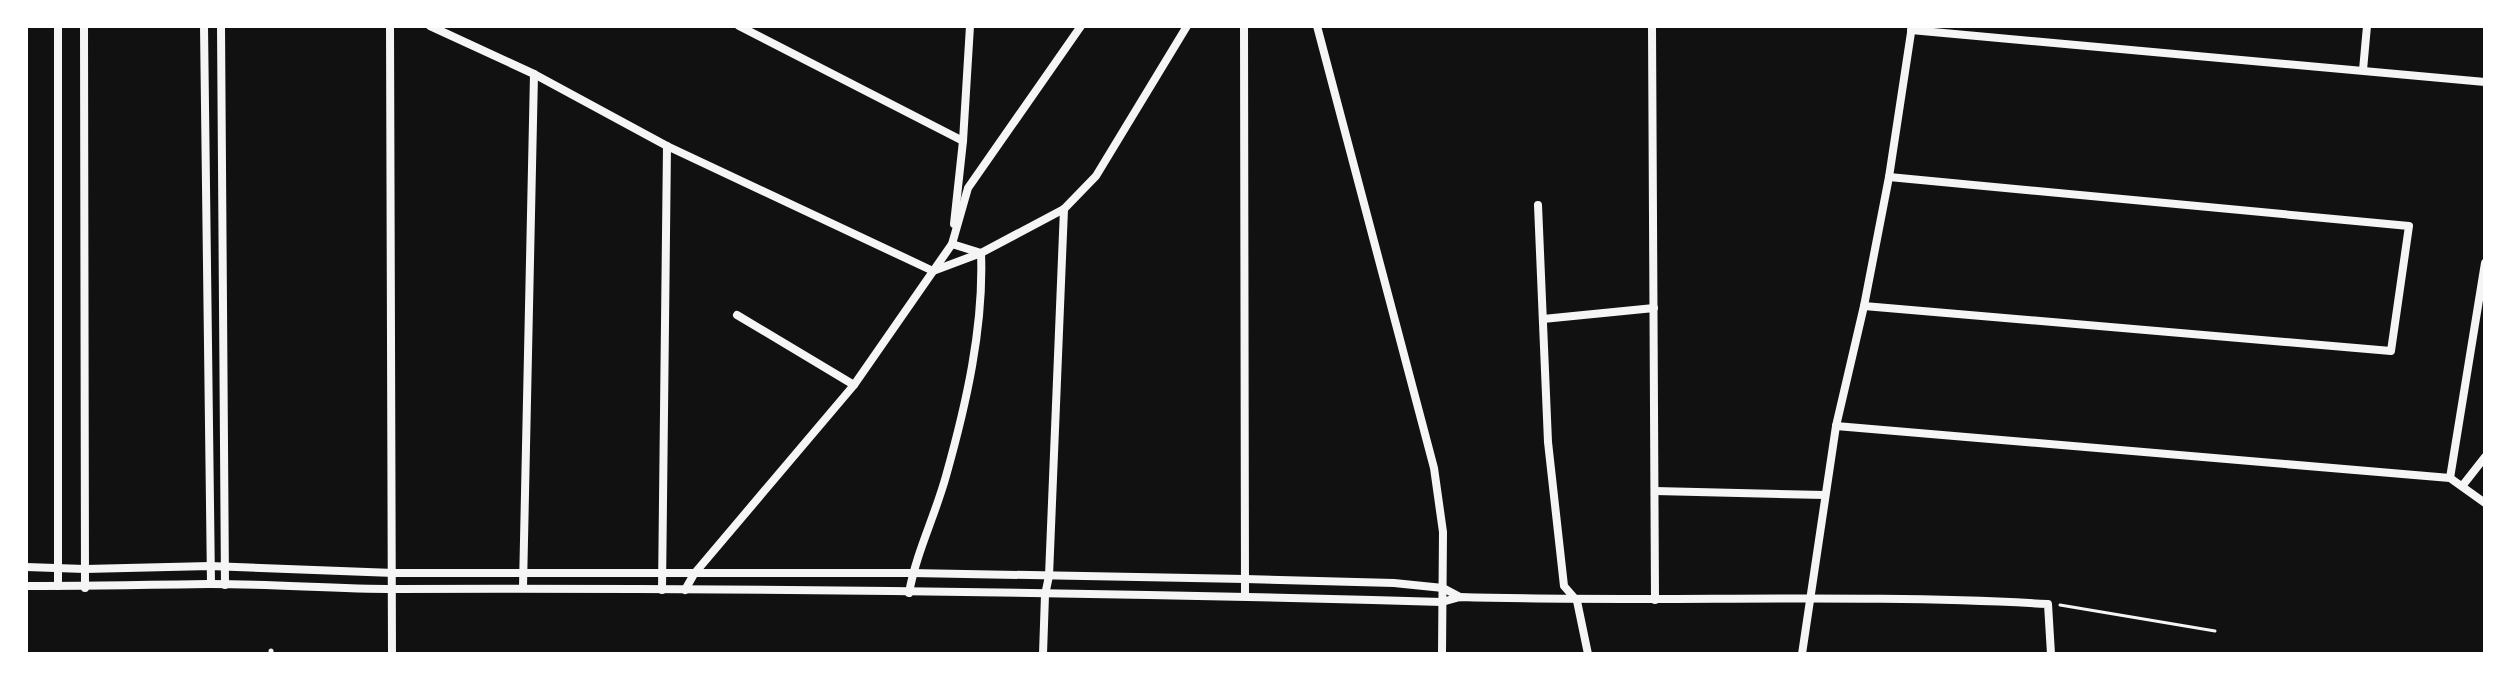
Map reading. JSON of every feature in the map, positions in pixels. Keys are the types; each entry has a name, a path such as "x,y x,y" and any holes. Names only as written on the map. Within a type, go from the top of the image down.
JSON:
{"street":[{"path":"58,26 58,586"},
{"path":"84,26 85,588"},
{"path":"204,26 211,584"},
{"path":"221,26 225,585"},
{"path":"390,26 392,654"},
{"path":"430,26 534,74 667,146 933,271 981,253 1064,209 1096,176 1187,26"},
{"path":"739,26 963,141"},
{"path":"952,244 963,141 970,26"},
{"path":"685,590 694,574 854,385 952,244 968,188 1081,26"},
{"path":"1244,26 1245,596"},
{"path":"1317,26 1434,468 1443,532 1442,654"},
{"path":"1643,26 1652,26 1655,600"},
{"path":"2363,70 2367,26"},
{"path":"1802,654 1836,426 1864,306 1889,177 1912,28 2485,82"},
{"path":"523,587 534,74"},
{"path":"662,590 667,146"},
{"path":"1864,306 2391,351 2409,226 1889,177"},
{"path":"1538,205 1548,442 1564,586 1577,601 1588,654"},
{"path":"1043,654 1064,209"},
{"path":"952,244 981,253"},
{"path":"909,593 912,573 946,478 964,405 983,293 981,253"},
{"path":"2450,478 2485,263"},
{"path":"1543,319 1654,308"},
{"path":"737,315 854,385"},
{"path":"1836,426 2450,478 2485,503"},
{"path":"2463,485 2485,457"},
{"path":"1655,491 1825,495"},
{"path":"26,567 210,566 394,573 912,573 1245,579 1394,583 1443,588 1460,597"},
{"path":"26,586 523,587 1245,596 1442,602 1460,597 1577,601 1939,598 2048,604 2051,654"}],"path":[{"path":"2048,604 2215,631"}]}
